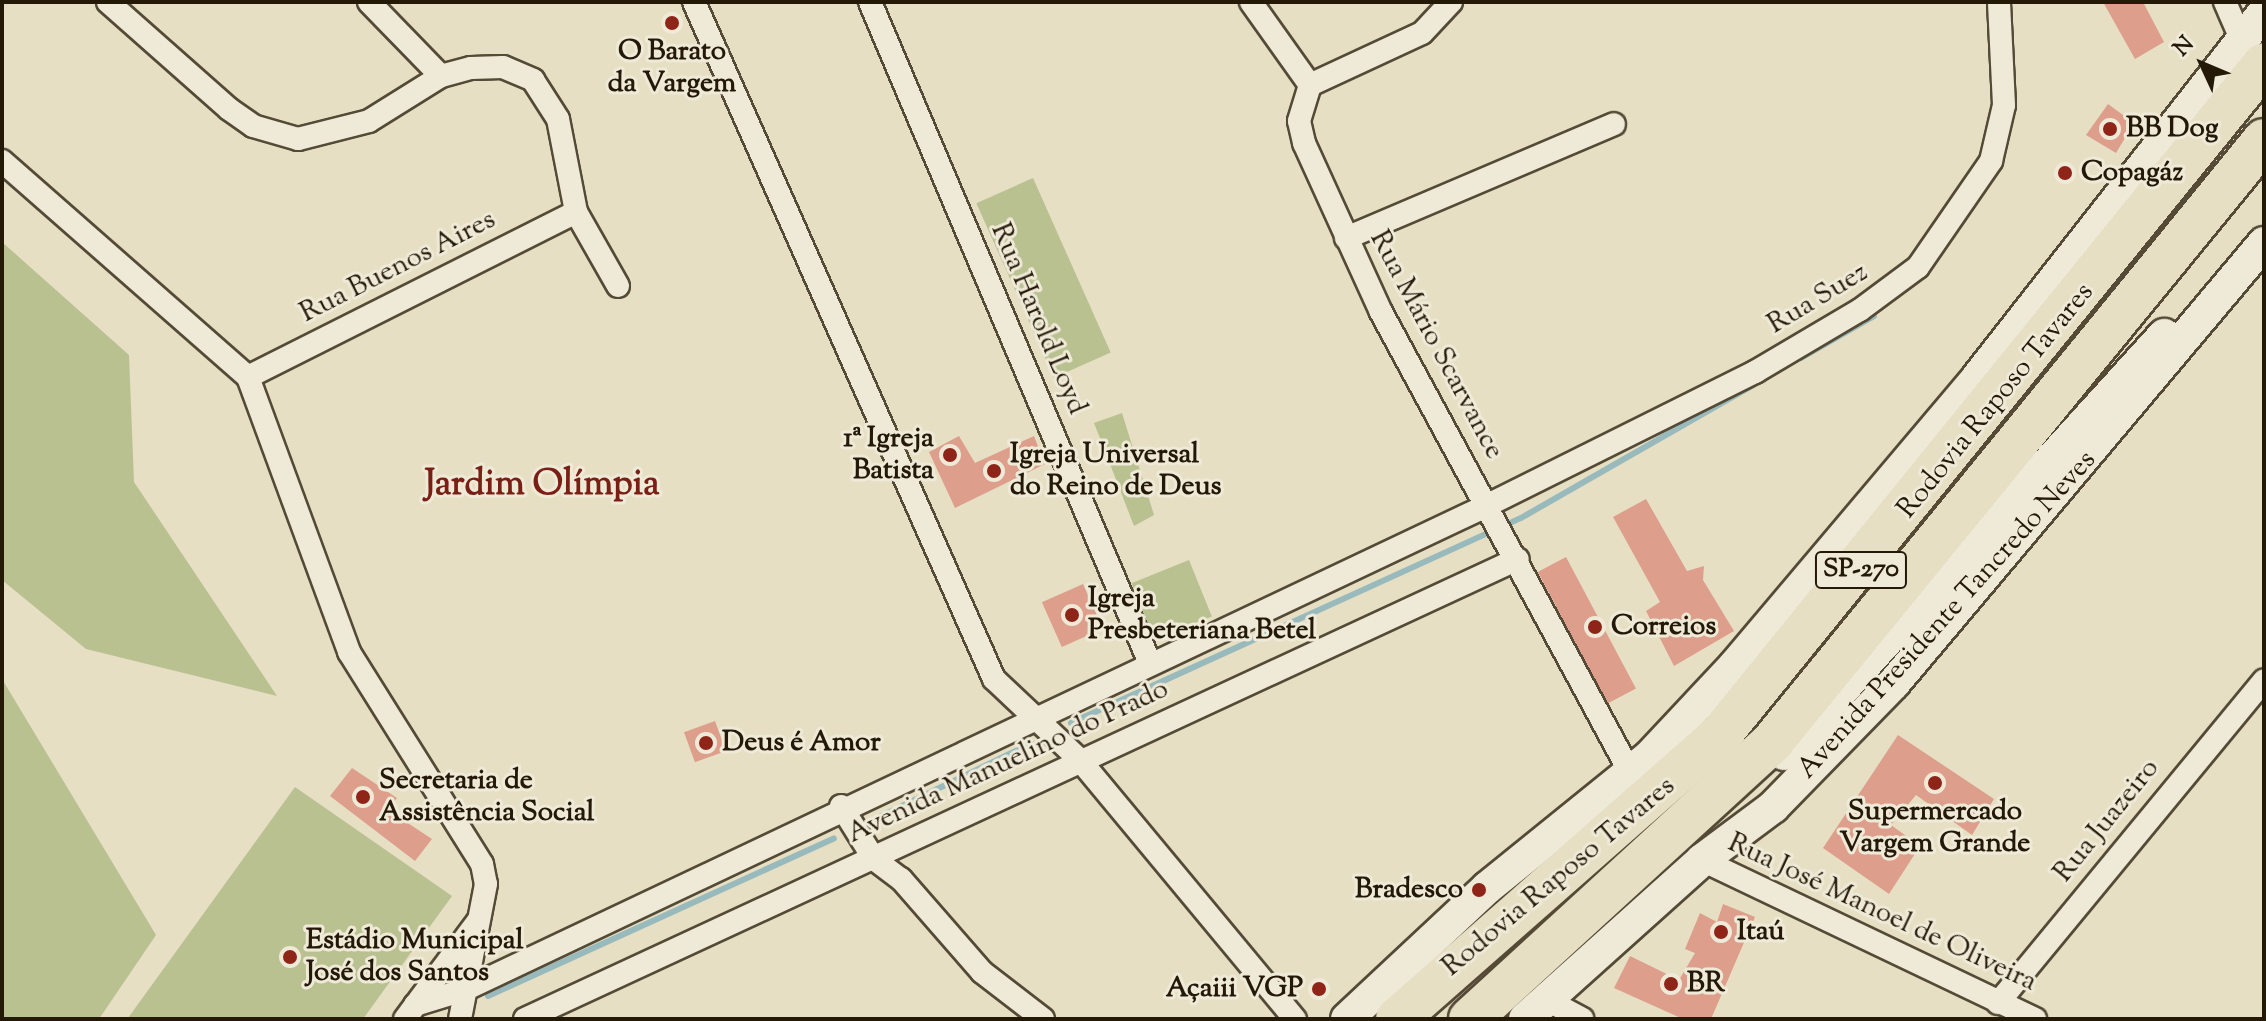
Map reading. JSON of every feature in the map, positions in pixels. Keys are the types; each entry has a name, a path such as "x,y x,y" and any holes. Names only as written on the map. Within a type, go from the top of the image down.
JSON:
{"highway":[{"name":"Rodovia Raposo Tavares","path":"1397,1019 1721,734 2253,53"},
{"name":"Rodovia Raposo Tavares","path":"1470,1019 1635,873 1783,729 2264,140"}],"main road":[{"path":"1347,1019 1487,888 1630,772 1735,665 2253,53 2264,12"},
{"path":"1635,873 1693,834 1800,739 2152,346 2264,240"},
{"name":"Avenida Presidente Tancredo Neves","path":"1536,1010 1702,860 1773,807 1894,683 2264,240"}],"street":[{"path":"108,2 229,109 274,134 332,134 369,121 441,76 491,66 533,80 558,119 576,212 618,286"},
{"path":"369,2 441,76"},
{"path":"694,2 994,679 1079,759 1295,1019"},
{"name":"Rua Harold Loyd","path":"870,2 1149,661"},
{"path":"1251,2 1310,85 1422,33 1451,2"},
{"name":"Rua Suez","path":"1486,506 1755,372 1918,267 1991,161 2002,127 1999,2"},
{"path":"2225,2 2253,53"},
{"name":"Rua Mário Scarvance","path":"1310,85 1299,121 1304,143 1346,238 1630,772"},
{"path":"1346,238 1614,124"},
{"path":"2,161 248,377 349,652 478,854 486,884 460,1019"},
{"name":"Rua Buenos Aires","path":"248,377 576,212"},
{"name":"Avenida Manuelino do Prado","path":"410,1012 464,990 841,806 1034,718 1149,661 1486,506"},
{"name":"Avenida Manuelino do Prado","path":"525,1019 874,859 1079,759 1518,559"},
{"name":"Rua Juazeiro","path":"1998,1003 2264,680"},
{"path":"841,806 874,859 901,879 982,972 1043,1019"},
{"name":"Rua José Manoel de Oliveira","path":"1702,860 2035,1019"},
{"path":"410,1012 481,917"},
{"path":"1536,1010 1582,1019"}],"green space":[{"path":"1033,178 1111,352 1054,378 976,203"},
{"path":"2,242 129,355 134,482 277,696 86,649 2,580"},
{"path":"1122,413 1154,515 1134,526 1094,423"},
{"path":"1189,560 1212,617 1154,640 1132,583"},
{"path":"2,679 156,935 99,1019 2,1019"},
{"name":"Estádio Municipal José dos Santos","path":"295,787 452,896 363,1019 128,1018"}],"building":[{"path":"2103,2 2143,2 2164,42 2135,59"},
{"name":"BB Dog","path":"2108,104 2134,123 2116,153 2086,135"},
{"name":"Igreja Universal do Reino de Deus","path":"959,436 975,463 1034,436 1045,464 955,508 929,452"},
{"path":"1646,499 1687,571 1704,566 1703,580 1734,631 1674,666 1646,611 1660,602 1613,517"},
{"path":"1566,557 1636,689 1608,704 1538,572"},
{"name":"Igreja Presbeteriana Betel","path":"1083,584 1103,629 1062,647 1042,602"},
{"name":"Deus é Amor","path":"715,721 726,751 695,762 684,732"},
{"path":"1898,735 1994,799 1972,835 1916,795 1891,825 1920,846 1889,894 1823,848"},
{"path":"352,768 397,798 388,810 432,839 415,861 330,796"},
{"name":"BR","path":"1723,904 1755,917 1711,1019 1683,1019 1614,988 1630,956 1679,980 1695,953 1685,949 1700,913 1717,922"}],"waterway":[{"path":"1801,358 1874,316"},
{"path":"1071,723 1521,518 1753,385"},
{"path":"875,819 1032,743"},
{"path":"488,996 834,838"}],"place":[{"name":"O Barato da Vargem","path":"672,23"},
{"name":"BB Dog","path":"2110,129"},
{"name":"Copagáz","path":"2065,173"},
{"name":"1ª Igreja Batista","path":"950,455"},
{"name":"Igreja Universal do Reino de Deus","path":"994,471"},
{"name":"Igreja Presbeteriana Betel","path":"1072,615"},
{"name":"Correios","path":"1595,627"},
{"name":"Deus é Amor","path":"706,743"},
{"name":"Supermercado Vargem Grande","path":"1935,783"},
{"name":"Secretaria de Assistência Social","path":"363,797"},
{"name":"Bradesco","path":"1479,890"},
{"name":"Itaú","path":"1721,932"},
{"name":"Estádio Municipal José dos Santos","path":"290,957"},
{"name":"BR","path":"1671,984"},
{"name":"Açaiii VGP","path":"1319,989"}],"district":[{"name":"Jardim Olímpia","path":"542,486"}]}
